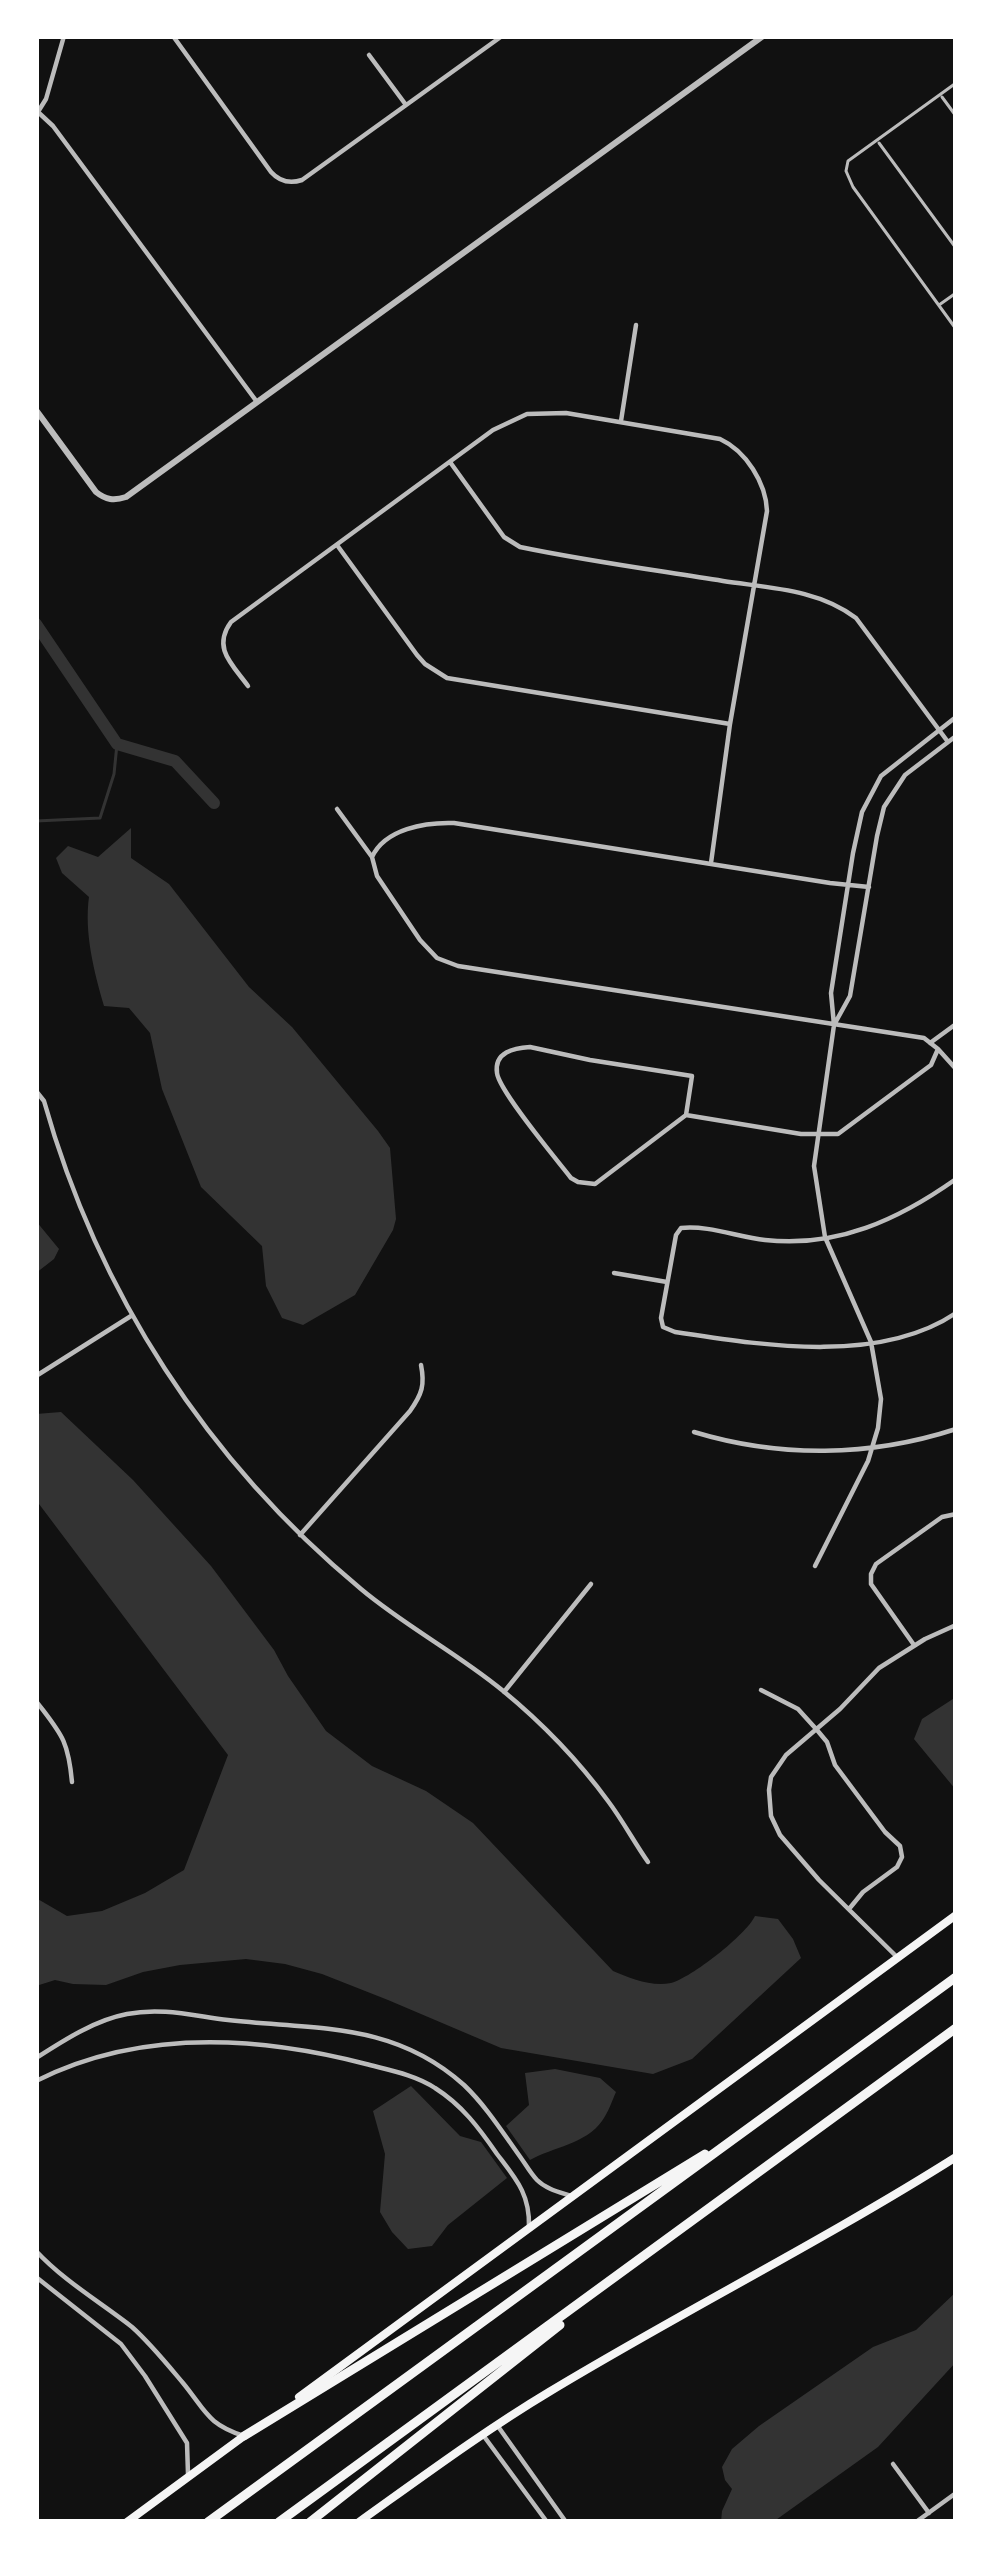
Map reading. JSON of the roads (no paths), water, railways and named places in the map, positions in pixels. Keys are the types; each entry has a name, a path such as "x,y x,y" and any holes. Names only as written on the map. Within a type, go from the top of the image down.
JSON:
{"highway":[{"path":"208,2522 956,1977"},
{"path":"279,2522 956,2028"},
{"path":"244,2436 752,2128"},
{"path":"310,2522 619,2276"}],"main road":[{"path":"127,2522 956,1916"},
{"path":"359,2522 497,2425 956,2157"}],"street":[{"path":"64,36 37,114 53,126 256,402"},
{"path":"173,36 271,172 287,182 302,180 502,36"},
{"path":"36,410 96,492 111,500 126,497 763,36"},
{"path":"369,55 406,105"},
{"path":"621,421 636,325"},
{"path":"248,686 221,646 231,622 493,430 527,415 566,413 720,439 739,451 766,495 767,511 710,863"},
{"path":"450,462 504,537 520,547 823,599 856,618 948,742"},
{"path":"337,545 417,655 447,678 730,724"},
{"path":"815,1566 873,1447 881,1399 872,1342 825,1238 814,1166 834,1025 831,993 857,830 869,794 881,776 956,718"},
{"path":"834,1025 850,996 879,821 891,794 912,768 956,736"},
{"path":"337,809 372,857 376,876 437,958 458,966 923,1038 956,1069"},
{"path":"372,857 378,844 400,833 454,823 869,886"},
{"path":"930,1043 956,1024"},
{"path":"686,1114 692,1076 530,1048 506,1052 498,1063 500,1082 571,1178 595,1184 686,1114 818,1135 838,1133 931,1065 938,1048"},
{"path":"36,1091 44,1101 79,1208 131,1316 203,1426 300,1534 389,1611 504,1692 554,1737 607,1799 648,1862"},
{"path":"956,1179 893,1219 842,1237 769,1241 686,1227 676,1235 661,1318 663,1327 675,1332 805,1348 891,1340 956,1313"},
{"path":"614,1274 667,1282"},
{"path":"36,1376 131,1316"},
{"path":"300,1534 421,1396 421,1365"},
{"path":"694,1432 788,1451 848,1451 956,1429"},
{"path":"914,1645 871,1584 872,1569 942,1517 956,1514"},
{"path":"504,1692 591,1584"},
{"path":"898,1958 780,1835 768,1803 772,1778 786,1755 818,1730 879,1668 956,1625"},
{"path":"761,1690 798,1709 818,1730 835,1765 884,1832 898,1843 902,1853 897,1867 849,1909"},
{"path":"36,1701 69,1750 72,1782"},
{"path":"36,2058 99,2022 134,2013 170,2012 362,2032 440,2066 479,2101 538,2180 571,2196"},
{"path":"36,2081 89,2059 154,2044 244,2043 350,2060 430,2084 457,2103 526,2197 529,2227"},
{"path":"36,2252 134,2330 210,2420 244,2436"},
{"path":"36,2277 121,2344 187,2444 188,2478"},
{"path":"497,2425 566,2522"},
{"path":"484,2435 548,2522"},
{"path":"893,2464 928,2512"},
{"path":"916,2522 956,2493"}],"lane":[{"path":"956,83 848,161 846,168 853,187 956,329"},
{"path":"940,95 956,116"},
{"path":"878,141 956,248"},
{"path":"940,305 956,293"}],"waterway":[{"path":"36,624 117,744 175,761 214,803"},
{"path":"36,821 100,818 114,774 117,744"}]}
